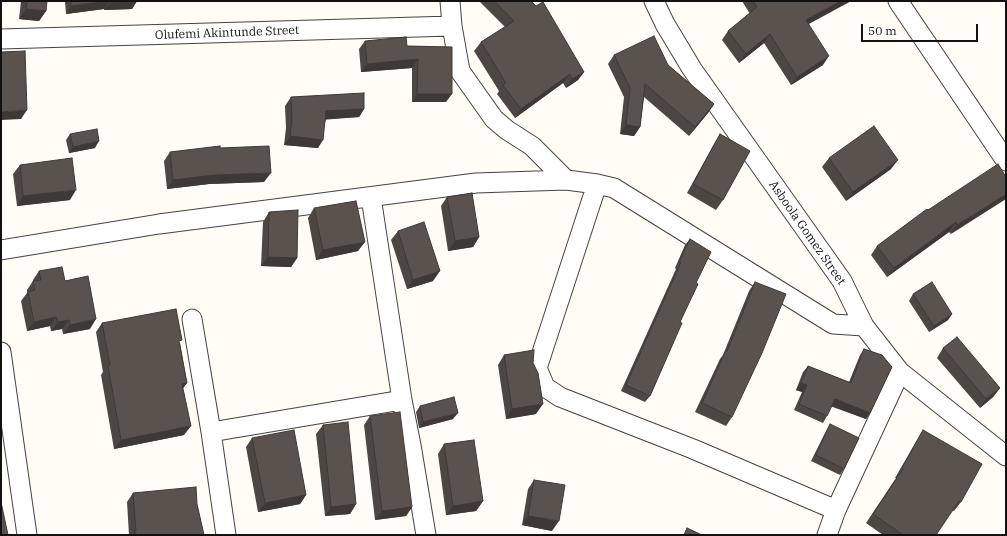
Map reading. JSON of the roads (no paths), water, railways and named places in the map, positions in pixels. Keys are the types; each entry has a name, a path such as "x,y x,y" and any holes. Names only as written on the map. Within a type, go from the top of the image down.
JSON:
{"street":[{"path":"450,1 452,26 460,70 494,119 507,130 532,146 566,180"},
{"name":"Asboola Gomez Street","path":"654,1 665,24 692,69 842,281 864,326 900,372 1006,456"},
{"path":"898,1 1006,161"},
{"name":"Olufemi Akintunde Street","path":"1,39 452,26"},
{"path":"1,250 159,224 476,183 566,180 614,188 833,324 864,326"},
{"path":"596,184 537,368 546,388 560,398 693,448 836,510"},
{"path":"371,197 402,400 426,535"},
{"path":"192,319 226,535"},
{"path":"1,352 27,535"},
{"path":"827,535 836,510 900,372"},
{"path":"211,432 402,400"}]}
